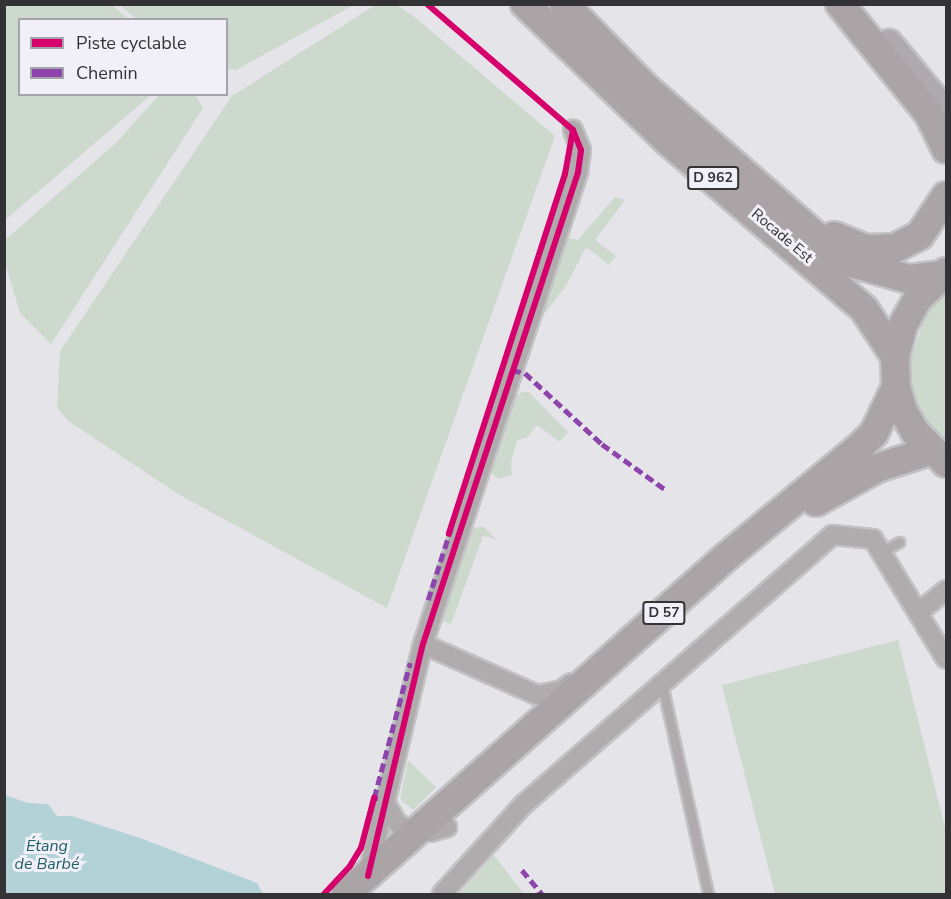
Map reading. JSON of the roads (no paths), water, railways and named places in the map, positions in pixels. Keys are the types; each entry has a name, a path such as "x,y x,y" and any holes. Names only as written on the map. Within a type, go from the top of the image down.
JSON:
{"main road":[{"name":"Rocade Est","path":"525,4 668,141 864,309 896,356"},
{"name":"Rocade Est","path":"564,4 661,101 817,237 855,264 909,279 944,274"},
{"path":"840,4 929,114 946,149"},
{"path":"856,4 946,112"},
{"path":"629,68 649,80 812,222 841,241 867,249 895,248 920,235 946,196"},
{"path":"938,457 903,411 896,387 896,356 903,325 918,298 944,274"},
{"name":"D 57","path":"370,885 419,831 695,586 861,446 879,425 896,387"},
{"name":"D 57","path":"346,894 370,885 447,827 797,516 867,472 938,457"}],"street":[{"path":"370,885 384,801 423,644 578,172 582,150 573,130"},
{"path":"442,894 523,805 832,536 873,539 946,659"},
{"path":"423,644 544,695 561,690 695,586"},
{"path":"919,612 946,590"},
{"path":"384,801 397,823 419,831 447,827"}],"lane":[{"path":"881,552 898,542"},
{"path":"662,684 708,894"}],"water":[{"name":"Étang de Barbé","path":"5,795 28,803 48,804 57,816 72,816 140,838 257,883 263,894 5,894"}]}
